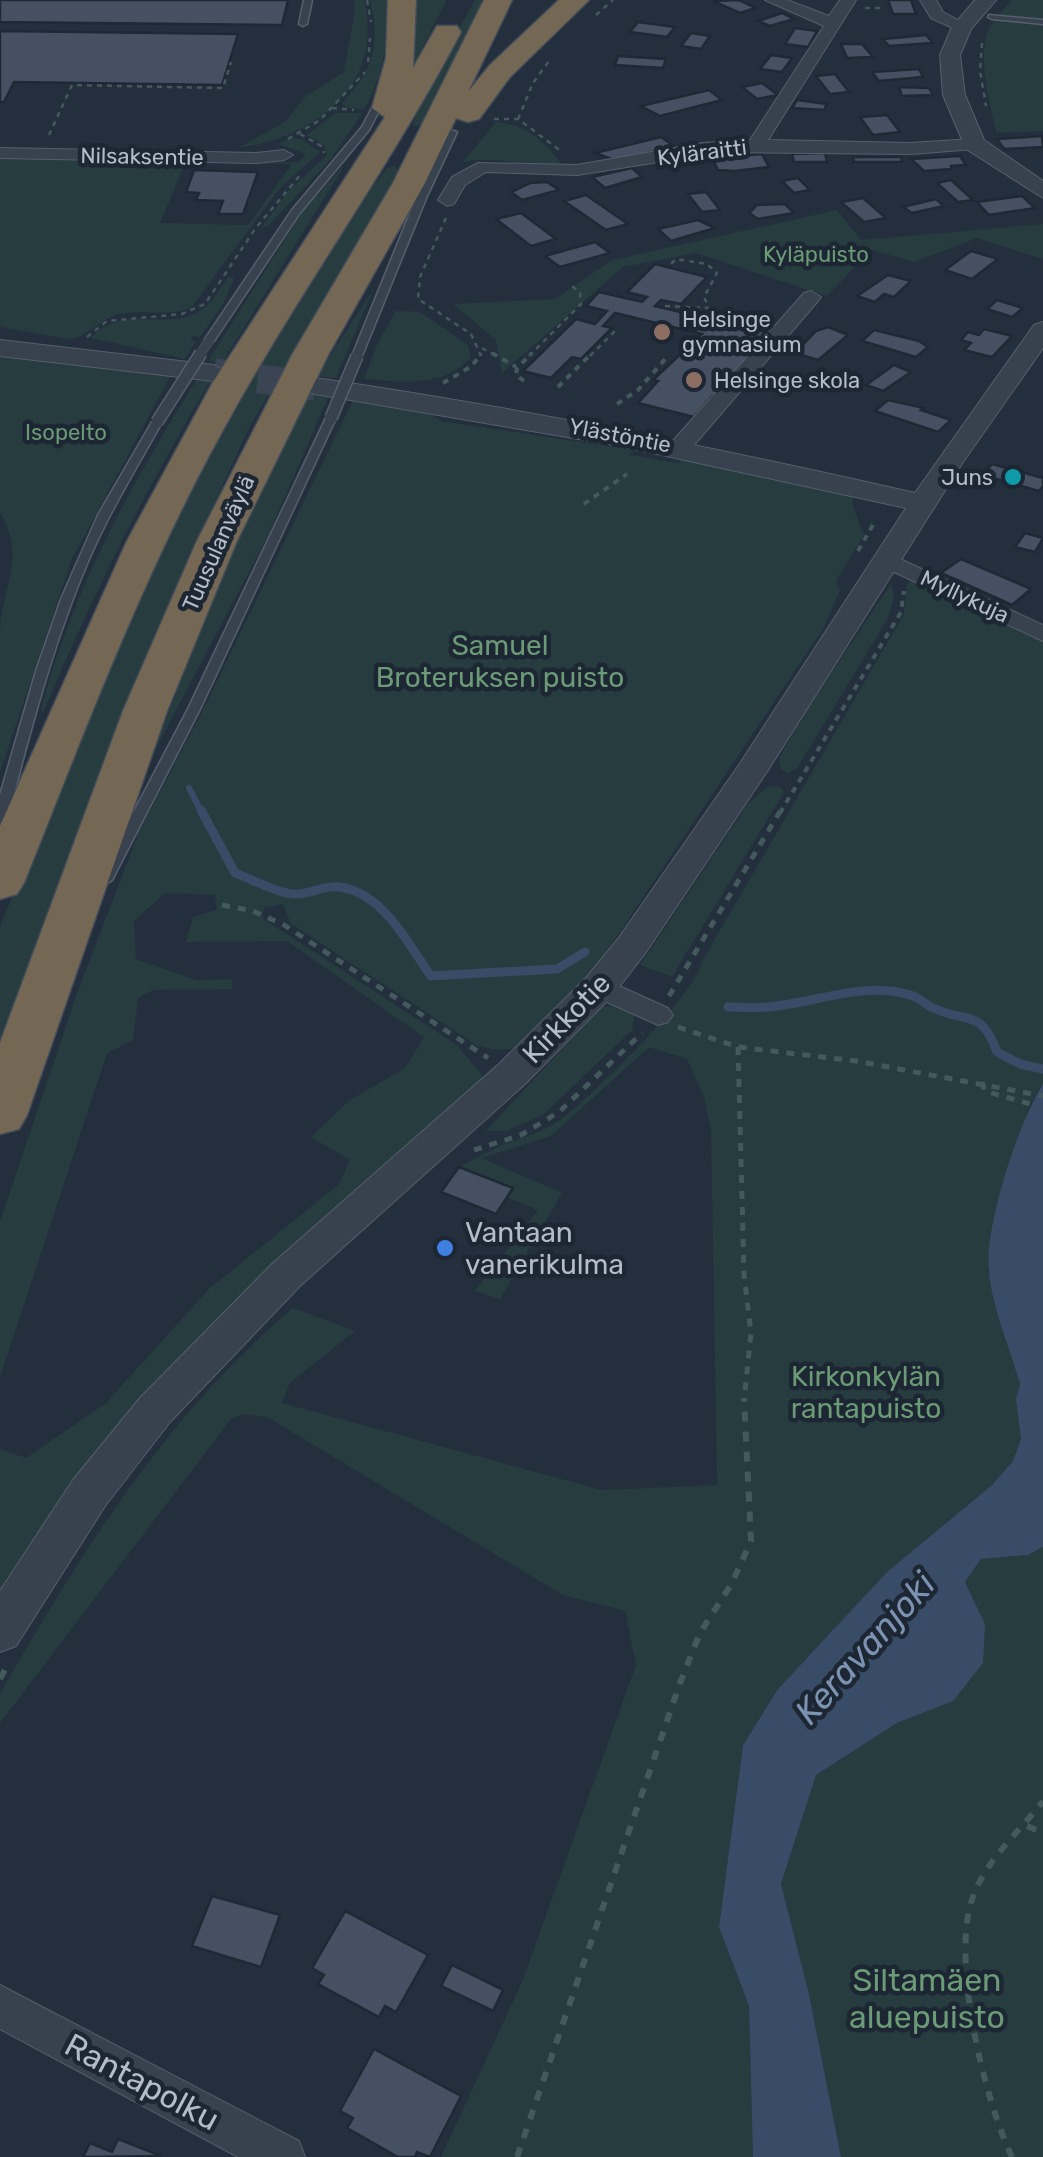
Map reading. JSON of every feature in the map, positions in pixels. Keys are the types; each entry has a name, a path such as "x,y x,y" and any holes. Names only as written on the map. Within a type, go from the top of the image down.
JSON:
{"highway":[{"path":"0,883 72,706 201,434 252,346 361,180 446,36 462,0"},
{"name":"Tuusulanväylä","path":"0,1115 145,711 216,543 302,370 409,184 498,0"},
{"path":"453,132 501,34 526,0"},
{"path":"361,180 396,87 401,58 401,2"},
{"path":"409,184 500,71 575,10"}],"street":[{"path":"773,0 834,24"},
{"path":"756,145 848,0"},
{"path":"928,0 937,15 962,27"},
{"path":"989,8 962,27 950,55 954,95 974,144 1043,192"},
{"name":"Kyläraitti","path":"447,200 462,177 483,166 576,170 689,150 756,145 892,150 974,144"},
{"name":"Nilsaksentie","path":"0,153 256,158 284,155"},
{"path":"680,446 812,297"},
{"name":"Kirkkotie","path":"5,1647 89,1494 155,1410 286,1275 512,1074 599,987 632,947 752,770 922,504 1043,330"},
{"path":"0,348 214,373"},
{"name":"Ylästöntie","path":"314,386 449,404 680,446 922,504"},
{"name":"Myllykuja","path":"887,560 1043,634"},
{"path":"599,987 658,1014"},
{"name":"Rantapolku","path":"0,2006 283,2157"}],"lane":[{"path":"303,24 308,0"},
{"path":"989,8 1043,22"},
{"path":"0,819 33,697 63,608 98,528 158,422 295,212 366,128 401,58"},
{"path":"98,894 194,709 330,418 422,196 453,132"},
{"path":"37,1012 89,911"}],"path":[{"path":"323,155 324,149 300,134 320,120 364,74 372,27 368,0"},
{"path":"575,10 613,0"},
{"path":"989,8 980,71 989,118"},
{"path":"518,119 533,84 555,53"},
{"path":"44,147 72,85 222,88 231,62"},
{"path":"485,118 518,119 558,148 576,170"},
{"path":"82,342 108,321 182,314 205,304 284,191 310,166"},
{"path":"447,200 441,235 422,262 418,299 470,334 480,346 517,368"},
{"path":"665,306 709,308 704,297 717,273 708,264 676,259 669,266"},
{"path":"524,381 516,375 517,368 582,304 580,293 572,286"},
{"path":"558,387 618,328"},
{"path":"438,386 472,366 482,355 480,346"},
{"path":"617,404 638,390 668,356"},
{"path":"584,504 627,474"},
{"path":"462,1156 542,1123 576,1097 658,1014 796,783"},
{"path":"222,904 254,910 284,925 512,1074"},
{"path":"658,1014 687,1033 738,1047 856,1061 1043,1096"},
{"path":"517,2157 599,1928 680,1682 700,1632 732,1583 751,1541 744,1401 751,1333 744,1274 738,1047"},
{"path":"985,1083 985,1090 1030,1104"},
{"path":"0,1679 5,1647"},
{"path":"1012,2157 978,2043 967,1972 971,1900 988,1870 1043,1801"},
{"path":"1026,1825 1043,1832"}],"green space":[{"path":"354,0 364,0 368,30 364,58 354,82 338,102 293,133 238,148 285,122 306,96 344,72"},
{"path":"370,0 387,0 383,59 364,109 347,108 342,103 361,80 372,56 375,31"},
{"path":"413,0 447,0 415,61 414,6"},
{"path":"475,0 489,0 426,125 413,126 420,99"},
{"path":"1012,0 1043,0 1043,131 997,133 991,109 984,69 985,43 990,27"},
{"path":"335,113 362,113 331,159 269,225 261,228 288,191 327,155 324,145 307,135"},
{"path":"496,122 535,136 564,167 496,160 462,163"},
{"path":"292,138 302,139 320,152 279,189 191,308 119,314 69,339 0,327 0,158 183,160 186,162 160,223 248,225 292,164 245,163 299,162 306,154 278,144"},
{"path":"346,163 222,363 208,361 302,212"},
{"path":"396,166 398,172 249,428 218,495 171,603 0,1054 0,927 125,618 218,426 346,220 387,168"},
{"name":"Kyläpuisto","path":"837,210 861,240 1043,224 1043,259 977,238 914,262 871,250 827,296 696,253 623,267 502,373 496,340 453,304 555,299 612,260"},
{"path":"228,277 234,278 223,304 200,337 192,336 191,340 196,341 185,359 91,338 117,322 190,316 207,306"},
{"path":"374,288 336,378 317,376"},
{"path":"396,311 420,312 468,345 471,357 448,374 421,381 364,379 378,342"},
{"name":"Isopelto","path":"0,356 171,375 72,559 0,772 0,632 12,544 0,512"},
{"path":"199,376 212,378 121,542 43,713 55,663 88,577 128,496"},
{"path":"310,390 330,393 268,536 153,754 222,572 259,487"},
{"name":"Samuel Broteruksen puisto","path":"354,398 430,414 441,421 635,450 629,455 678,463 685,458 853,497 864,535 836,581 840,590 823,629 616,938 569,998 527,1041 506,1049 478,1046 291,924 283,904 264,908 262,918 457,1045 483,1076 478,1087 281,1259 159,1383 49,1517 0,1590 0,1449 26,1458 106,1403 210,1288 339,1184 350,1160 311,1137 350,1100 405,1068 424,1037 287,941 186,942 193,917 217,910 215,895 165,893 134,921 136,959 196,980 232,979 232,989 153,990 138,998 133,1040 107,1053 0,1377 0,1221 79,988 139,832 204,708"},
{"name":"Kirkonkylän rantapuisto","path":"913,579 1043,639 1043,1084 1030,1104 988,1269 1020,1384 1016,1399 1021,1439 1013,1461 991,1486 887,1572 778,1689 743,1745 719,1927 749,2006 753,2157 441,2157 522,1982 636,1665 625,1611 563,1595 267,1417 243,1414 231,1419 0,1723 0,1694 95,1538 167,1439 248,1349 293,1308 355,1331 290,1383 282,1403 602,1490 717,1485 711,1129 704,1097 687,1059 649,1047 551,1136 481,1158 562,1193 500,1299 475,1291 538,1210 507,1197 512,1188 459,1167 557,1122 615,1071 681,997 904,614 907,584"},
{"path":"891,584 894,598 888,618 798,767 788,773 781,769 779,759 801,718"},
{"path":"779,786 784,792 672,977 640,965 748,804 767,787"},
{"path":"623,1005 635,1013 632,1030 544,1114 507,1131 486,1131 601,1007"},
{"name":"Siltamäen aluepuisto","path":"1043,1547 1043,2157 841,2157 809,1994 781,1884 816,1775 897,1723 953,1701 985,1624 965,1582 981,1559 1028,1555"}],"water":[{"name":"Keravanjoki","path":"1043,1084 1043,1547 1028,1555 981,1559 965,1582 985,1624 983,1663 953,1701 897,1723 816,1775 781,1884 809,1994 841,2157 753,2157 749,2006 719,1927 743,1745 778,1689 887,1572 991,1486 1013,1461 1021,1439 1016,1399 1020,1384 994,1299 989,1252 1005,1175"}],"building":[{"path":"0,0 288,0 282,25 0,22"},
{"path":"739,0 756,8 740,13 713,1"},
{"path":"888,0 911,0 916,14 893,14"},
{"path":"782,13 794,19 770,26 758,21"},
{"path":"638,22 675,27 667,37 630,32"},
{"path":"795,28 817,31 808,47 785,44"},
{"path":"0,31 238,34 222,85 14,82 4,102 0,102"},
{"path":"691,33 710,36 701,49 681,46"},
{"path":"926,35 933,43 889,46 883,39"},
{"path":"841,44 862,44 873,57 847,58"},
{"path":"771,55 792,58 782,72 760,69"},
{"path":"618,56 666,59 663,68 615,65"},
{"path":"919,69 923,77 879,81 872,72"},
{"path":"835,74 849,92 830,94 816,76"},
{"path":"762,83 778,95 757,99 742,87"},
{"path":"899,87 929,88 933,95 902,96"},
{"path":"709,90 722,100 660,116 641,106"},
{"path":"797,100 827,104 824,110 792,108"},
{"path":"887,115 900,132 873,135 860,117"},
{"path":"1042,136 1043,147 1004,149 997,139"},
{"path":"661,137 674,146 617,161 595,153"},
{"path":"825,153 827,162 794,162 792,154"},
{"path":"762,154 769,167 735,171 718,170 712,158"},
{"path":"960,156 966,165 924,171 911,159"},
{"path":"853,157 901,157 902,162 854,162"},
{"path":"632,168 642,177 605,188 592,177"},
{"path":"194,170 258,172 243,214 218,214 223,201 196,200 199,193 186,192"},
{"path":"798,178 810,190 794,193 782,181"},
{"path":"951,180 973,200 958,202 937,183"},
{"path":"547,182 559,190 522,200 511,192 530,183"},
{"path":"706,192 720,210 702,212 688,194"},
{"path":"586,195 628,224 606,230 564,201"},
{"path":"1022,196 1035,208 989,215 977,202"},
{"path":"863,198 886,218 864,222 841,202"},
{"path":"936,199 944,206 912,213 903,207"},
{"path":"785,204 794,213 758,219 749,213 757,205"},
{"path":"521,213 556,239 531,246 496,219"},
{"path":"698,220 715,228 671,241 658,229"},
{"path":"595,242 610,253 560,267 545,256"},
{"path":"971,251 998,259 972,279 945,270"},
{"path":"655,264 707,277 681,304 661,300 655,306 769,333 718,396 713,395 694,417 638,403 658,381 653,380 702,334 615,313 603,326 612,328 581,359 572,357 551,378 523,371 576,319 595,324 607,311 586,306 599,292 642,302 647,297 627,292"},
{"path":"888,275 911,281 894,297 884,294 875,302 857,296"},
{"path":"997,300 1023,308 1012,317 987,309"},
{"path":"828,327 848,335 818,360 795,353 816,331"},
{"path":"984,329 1012,336 992,357 964,350 971,343 961,340 968,332 979,335"},
{"path":"874,330 919,341 928,347 916,357 862,341"},
{"path":"894,365 911,372 883,391 866,385"},
{"path":"888,400 924,408 921,410 951,420 938,432 875,411"},
{"name":"Juns","path":"992,464 1043,478 1043,486 1039,491 983,475"},
{"path":"1025,533 1043,538 1035,552 1015,547"},
{"path":"961,559 1031,589 1012,605 941,573"},
{"path":"459,1167 513,1188 496,1214 441,1192"},
{"path":"212,1896 280,1915 261,1967 192,1946"},
{"path":"345,1911 428,1955 396,2012 385,2006 379,2017 318,1984 324,1975 312,1968"},
{"path":"452,1965 503,1990 493,2011 441,1986"},
{"path":"374,2049 461,2096 430,2157 417,2152 415,2157 398,2157 347,2128 353,2118 340,2111"},
{"path":"118,2139 161,2156 83,2157 90,2143 112,2152"}],"waterway":[{"path":"189,788 202,813"},
{"path":"201,810 235,873 287,893 333,887 355,891 393,921 431,976 557,969 585,952"},
{"path":"728,1007 785,1005 859,991 896,991 979,1023 997,1052 1020,1064 1043,1069"}],"tunnel":[{"path":"214,373 315,386"}],"place":[{"name":"Helsinge gymnasium","path":"662,332"},
{"name":"Helsinge skola","path":"694,380"},
{"name":"Juns","path":"1013,477"},
{"name":"Vantaan vanerikulma","path":"445,1248"}]}
